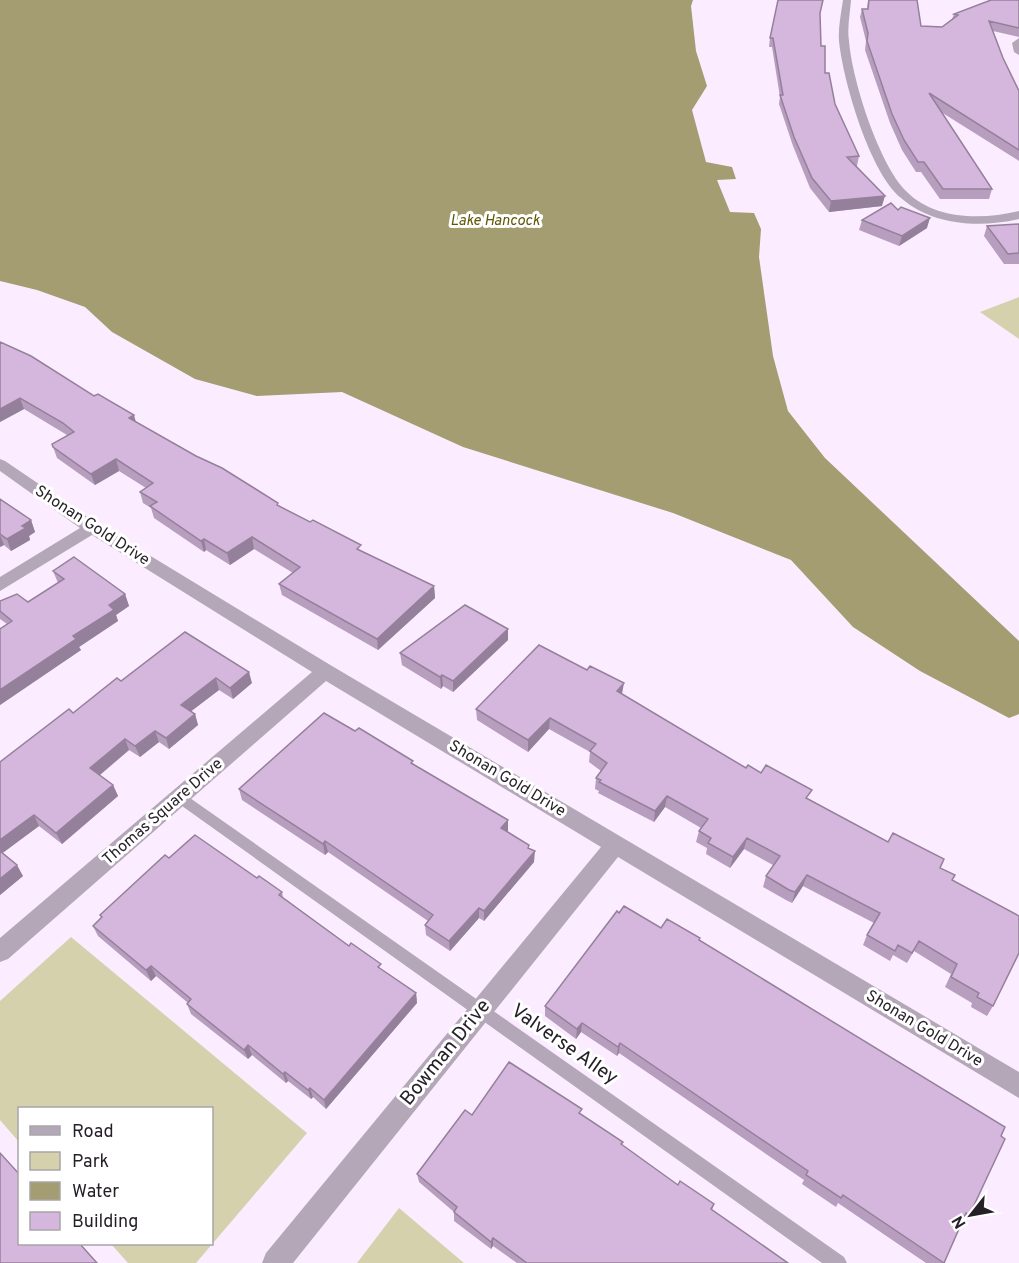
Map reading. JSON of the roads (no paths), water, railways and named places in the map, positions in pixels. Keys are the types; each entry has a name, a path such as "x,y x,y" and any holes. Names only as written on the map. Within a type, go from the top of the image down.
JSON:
{"street":[{"path":"847,0 844,40 857,101 876,150 899,192 921,207 957,218 996,220 1019,215"},
{"path":"1019,41 1017,43 1019,52"},
{"name":"Shonan Gold Drive","path":"0,464 92,528 325,671 1019,1086"},
{"path":"0,585 92,528"},
{"name":"Thomas Square Drive","path":"0,952 325,671"},
{"name":"Bowman Drive","path":"276,1263 616,844"}],"lane":[{"name":"Valverse Alley","path":"180,797 838,1263"}],"water":[{"name":"Lake Hancock","path":"0,0 693,0 691,6 696,51 707,86 692,110 706,162 732,167 736,179 717,180 730,212 754,213 761,229 759,257 773,356 788,411 825,458 1019,641 1019,714 1009,718 920,671 853,627 791,560 673,513 463,447 342,392 257,396 195,379 112,332 85,307 37,290 0,281"}]}
